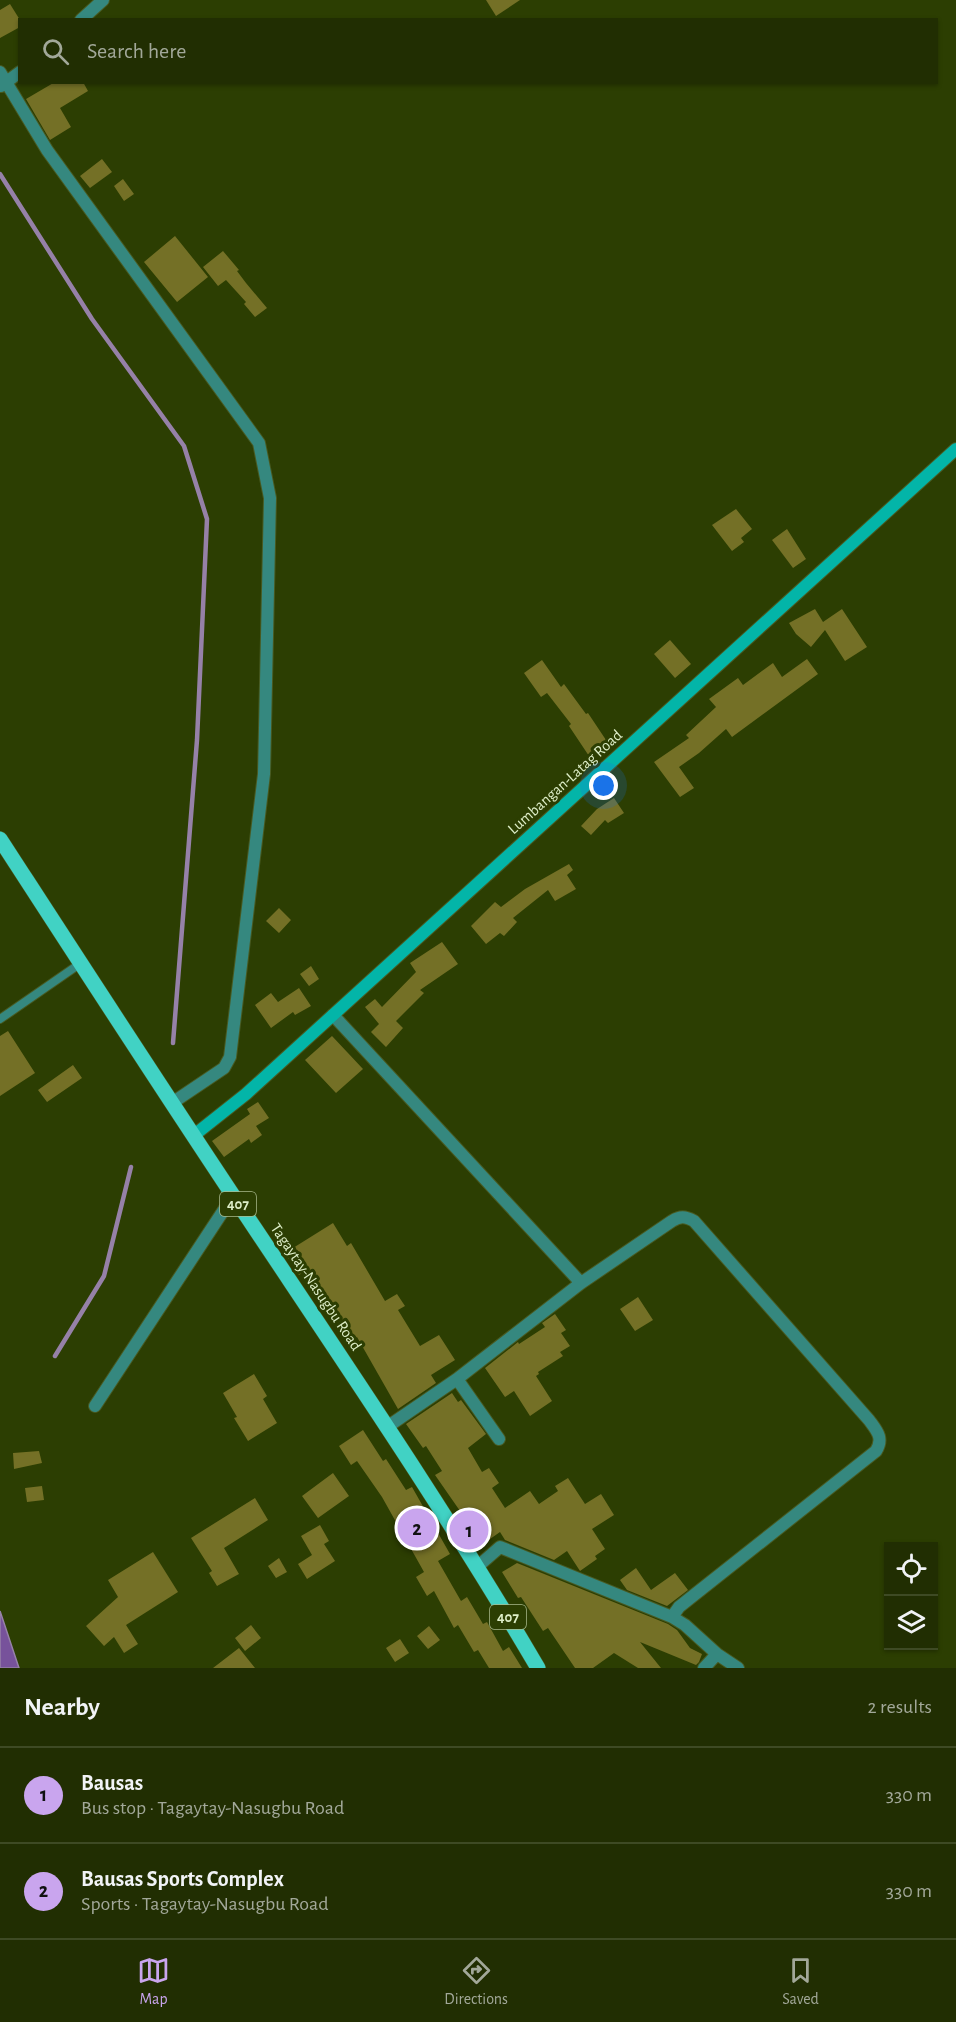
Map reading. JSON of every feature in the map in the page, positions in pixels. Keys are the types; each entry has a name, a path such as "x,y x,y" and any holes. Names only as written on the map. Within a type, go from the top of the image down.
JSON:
{"main road":[{"name":"Tagaytay-Nasugbu Road","path":"1,842 387,1427 477,1567 538,1668"}],"street":[{"path":"83,18 103,0"},
{"path":"18,73 2,81 47,150 259,443 270,498 264,774 230,1057 218,1073 172,1102"},
{"name":"Lumbangan-Latag Road","path":"193,1136 246,1094 956,449"},
{"path":"333,1015 581,1283"},
{"path":"95,1406 233,1196"},
{"path":"387,1427 457,1379 581,1283 680,1216 688,1217 699,1226 869,1420 879,1434 881,1444 876,1451 679,1607 672,1617"},
{"path":"457,1379 498,1439"},
{"path":"477,1567 500,1547 672,1617 685,1624 717,1654 738,1668"},
{"path":"704,1668 717,1654"}],"lane":[{"path":"0,1019 81,963"}],"shaded area":[{"path":"0,1611 19,1668 0,1668"}],"building":[{"path":"486,0 520,0 496,16"},
{"path":"10,4 19,18 18,28 0,38 0,10"},
{"path":"52,84 84,84 88,91 60,108 71,127 50,140 26,99"},
{"path":"102,159 112,172 90,188 80,176"},
{"path":"123,179 134,194 124,201 114,186"},
{"path":"175,236 208,277 177,302 144,262"},
{"path":"223,251 267,308 255,317 244,304 246,302 226,280 218,286 203,267"},
{"path":"736,509 752,529 741,538 744,542 732,551 712,525"},
{"path":"787,529 806,559 793,568 772,540"},
{"path":"815,609 823,622 842,609 867,647 845,661 825,630 811,647 796,634 789,623"},
{"path":"670,640 691,664 675,678 654,654"},
{"path":"807,659 818,674 732,737 726,729 679,767 694,788 680,797 654,762 689,738 686,735 716,707 709,699 738,678 743,685 773,663 782,677"},
{"path":"542,660 561,687 564,684 586,714 588,713 608,743 589,756 569,726 571,724 547,693 541,697 524,673"},
{"path":"614,798 624,813 608,823 605,820 591,835 581,826 597,809"},
{"path":"569,864 573,870 567,875 576,889 555,901 548,890 513,918 517,922 504,936 500,933 486,944 471,926 495,902 501,907 525,889"},
{"path":"279,908 291,920 279,933 266,921"},
{"path":"442,942 458,964 420,990 424,993 396,1021 403,1028 386,1047 371,1032 379,1024 365,1007 375,999 382,1007 416,972 410,963"},
{"path":"311,966 319,979 309,986 300,974"},
{"path":"299,988 311,1006 295,1015 293,1012 271,1028 255,1005 271,993 278,1002"},
{"path":"8,1031 35,1073 0,1096 0,1036"},
{"path":"332,1036 363,1069 336,1093 305,1060"},
{"path":"73,1065 82,1078 47,1102 38,1090"},
{"path":"258,1102 269,1118 256,1126 262,1135 251,1143 249,1139 224,1157 212,1141 250,1114 247,1109"},
{"path":"333,1223 347,1246 351,1243 385,1301 397,1294 405,1306 398,1310 420,1346 439,1335 455,1360 431,1375 436,1383 398,1409 357,1337 348,1342 305,1271 299,1275 285,1253"},
{"path":"638,1297 653,1320 635,1331 620,1309"},
{"path":"555,1314 566,1330 561,1333 570,1346 560,1352 563,1356 538,1372 536,1376 552,1401 530,1416 514,1391 505,1397 485,1368 518,1342 519,1344 545,1327 542,1323"},
{"path":"254,1374 267,1396 263,1399 277,1423 248,1441 223,1393"},
{"path":"452,1393 458,1402 461,1400 486,1434 468,1448 482,1472 489,1468 499,1483 492,1488 505,1508 530,1491 539,1504 558,1491 555,1486 568,1478 585,1504 601,1494 614,1515 592,1529 605,1549 595,1556 597,1559 580,1571 567,1551 554,1560 505,1540 500,1532 483,1544 435,1475 442,1471 426,1446 423,1448 406,1424"},
{"path":"363,1430 383,1461 386,1459 406,1490 412,1487 450,1554 438,1561 461,1601 467,1597 483,1624 487,1622 503,1651 509,1647 522,1668 489,1668 478,1650 474,1652 458,1625 454,1628 434,1591 427,1596 416,1577 424,1572 382,1497 357,1461 351,1465 339,1446"},
{"path":"39,1451 42,1463 14,1469 13,1453"},
{"path":"333,1473 349,1496 318,1518 302,1496"},
{"path":"42,1486 44,1500 27,1502 25,1488"},
{"path":"255,1498 268,1520 224,1548 239,1574 217,1586 209,1573 212,1571 191,1538"},
{"path":"320,1525 329,1541 324,1544 335,1561 307,1579 298,1564 312,1555 301,1536"},
{"path":"153,1552 178,1592 126,1625 138,1644 124,1653 114,1637 104,1646 86,1626 118,1597 108,1580"},
{"path":"279,1558 287,1572 276,1578 268,1566"},
{"path":"517,1563 668,1624 677,1630 690,1648 702,1654 699,1662 696,1665 640,1642 661,1668 638,1668 614,1653 593,1668 575,1668 548,1628 543,1631 502,1572"},
{"path":"636,1568 651,1590 675,1573 688,1590 667,1606 627,1590 620,1580"},
{"path":"251,1625 261,1638 245,1651 235,1638"},
{"path":"429,1626 440,1640 428,1649 417,1636"},
{"path":"400,1639 409,1653 395,1662 386,1648"},
{"path":"239,1648 255,1668 213,1668"}],"waterway":[{"path":"0,174 92,319 184,446 207,519 197,740 173,1043"},
{"path":"55,1356 104,1276 131,1167"}],"place":[{"name":"Bausas Sports Complex","path":"417,1528"},
{"name":"Bausas","path":"469,1530"}]}
